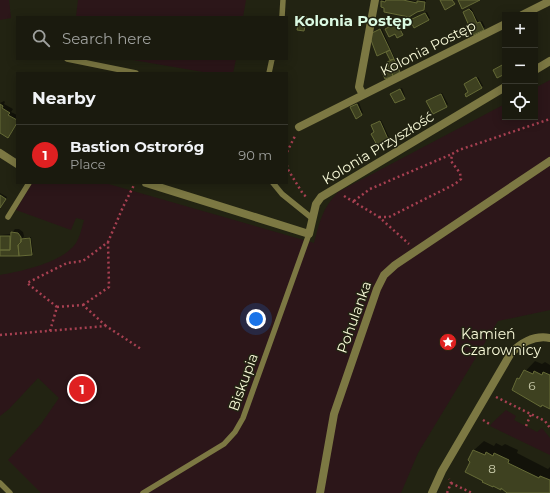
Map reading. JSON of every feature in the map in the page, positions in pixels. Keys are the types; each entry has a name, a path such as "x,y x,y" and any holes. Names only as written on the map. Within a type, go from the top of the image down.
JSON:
{"street":[{"name":"Kolonia Postęp","path":"363,95 359,87 375,0"},
{"path":"528,12 550,1"},
{"name":"Kolonia Postęp","path":"299,127 502,26"},
{"path":"538,68 550,61"},
{"name":"Kolonia Przyszłość","path":"309,234 316,204 322,197 502,89"},
{"path":"0,153 16,163"},
{"name":"Pohulanka","path":"320,493 334,414 377,289 384,275 395,265 550,161"},
{"path":"149,184 309,234"},
{"path":"432,493 442,471 511,353 524,343 545,337 550,338"}],"lane":[{"path":"282,16 283,0"},
{"path":"72,60 131,72"},
{"path":"269,72 272,60"},
{"path":"8,217 28,184"},
{"path":"274,184 282,194 313,219"},
{"name":"Biskupia","path":"143,493 212,452 224,444 235,432 243,418 309,234"},
{"path":"0,483 10,493"}],"path":[{"path":"354,201 370,189 459,150 550,120"},
{"path":"288,150 299,127"},
{"path":"379,217 388,217 455,184 461,179 460,173 451,161 452,154"},
{"path":"288,168 303,194 316,204"},
{"path":"108,242 84,261 67,263 26,283 57,307 83,305 109,287 108,242 123,207 135,184"},
{"path":"336,188 344,195 379,217 417,251"},
{"path":"83,305 106,326 141,349"},
{"path":"50,331 57,307"},
{"path":"0,335 106,326"},
{"path":"494,396 531,414 545,422 550,428"},
{"path":"526,426 531,414"},
{"path":"480,419 491,424"},
{"path":"451,483 472,493"}],"shaded area":[{"path":"0,0 9,0 11,18 0,20"},
{"path":"78,0 246,0 243,16 76,16"},
{"path":"133,60 236,60 233,72 203,72"},
{"path":"550,80 550,310 498,321 418,453 401,493 41,493 8,460 41,424 59,398 38,378 9,409 0,416 0,275 41,265 61,256 70,250 76,243 84,220 76,218 71,230 16,210 31,184 108,184 314,243 325,210 338,192 502,106 502,120 538,120 538,86"},
{"path":"506,410 516,416 514,420 537,432 542,428 550,438 550,455 490,426"}],"building":[{"path":"386,0 403,0 417,3 417,1 425,2 424,10 409,17 384,12 384,8 381,7 381,1 385,2"},
{"path":"440,0 452,0 455,4 445,10"},
{"path":"458,0 480,0 462,9"},
{"path":"469,9 477,23 480,22 484,30 473,35 463,12"},
{"path":"425,13 429,20 414,28 410,20"},
{"path":"300,16 307,17 304,31 297,30"},
{"path":"397,23 403,35 397,38 395,34 389,37 385,29"},
{"path":"380,29 390,50 377,56 371,40 372,33"},
{"path":"390,50 394,59 390,60 386,52"},
{"path":"394,59 400,72 393,76 387,62"},
{"path":"502,65 502,76 497,78 493,70"},
{"path":"390,68 393,76 385,79 382,72"},
{"path":"476,77 482,88 466,97 465,94 468,92 464,84"},
{"path":"400,89 405,99 395,103 390,94"},
{"path":"441,94 447,107 433,114 426,101"},
{"path":"0,104 3,106 2,108 10,113 8,115 16,119 16,125 8,138 0,133"},
{"path":"357,104 362,115 356,119 350,107"},
{"path":"380,121 388,139 377,145 371,134 374,132 371,125"},
{"path":"0,195 6,199 0,208"},
{"path":"11,232 18,233 21,237 21,242 18,245 19,256 0,256 0,250 10,250"},
{"path":"0,236 10,236 10,250 0,250"},
{"path":"30,238 32,255 19,256 18,245 21,242 21,239"},
{"path":"524,370 533,374 534,371 542,375 543,372 550,375 550,409 542,405 541,407 512,390 517,378 519,379"},
{"path":"473,450 485,455 486,452 493,456 494,453 509,460 508,463 539,478 540,476 550,480 550,493 507,493 501,488 501,490 482,482 483,481 465,472 470,462 468,460"}],"place":[{"name":"Kamień Czarownicy","path":"448,342"},
{"name":"Bastion Ostroróg","path":"82,389"}],"district":[{"name":"Kolonia Postęp","path":"353,20"}]}
